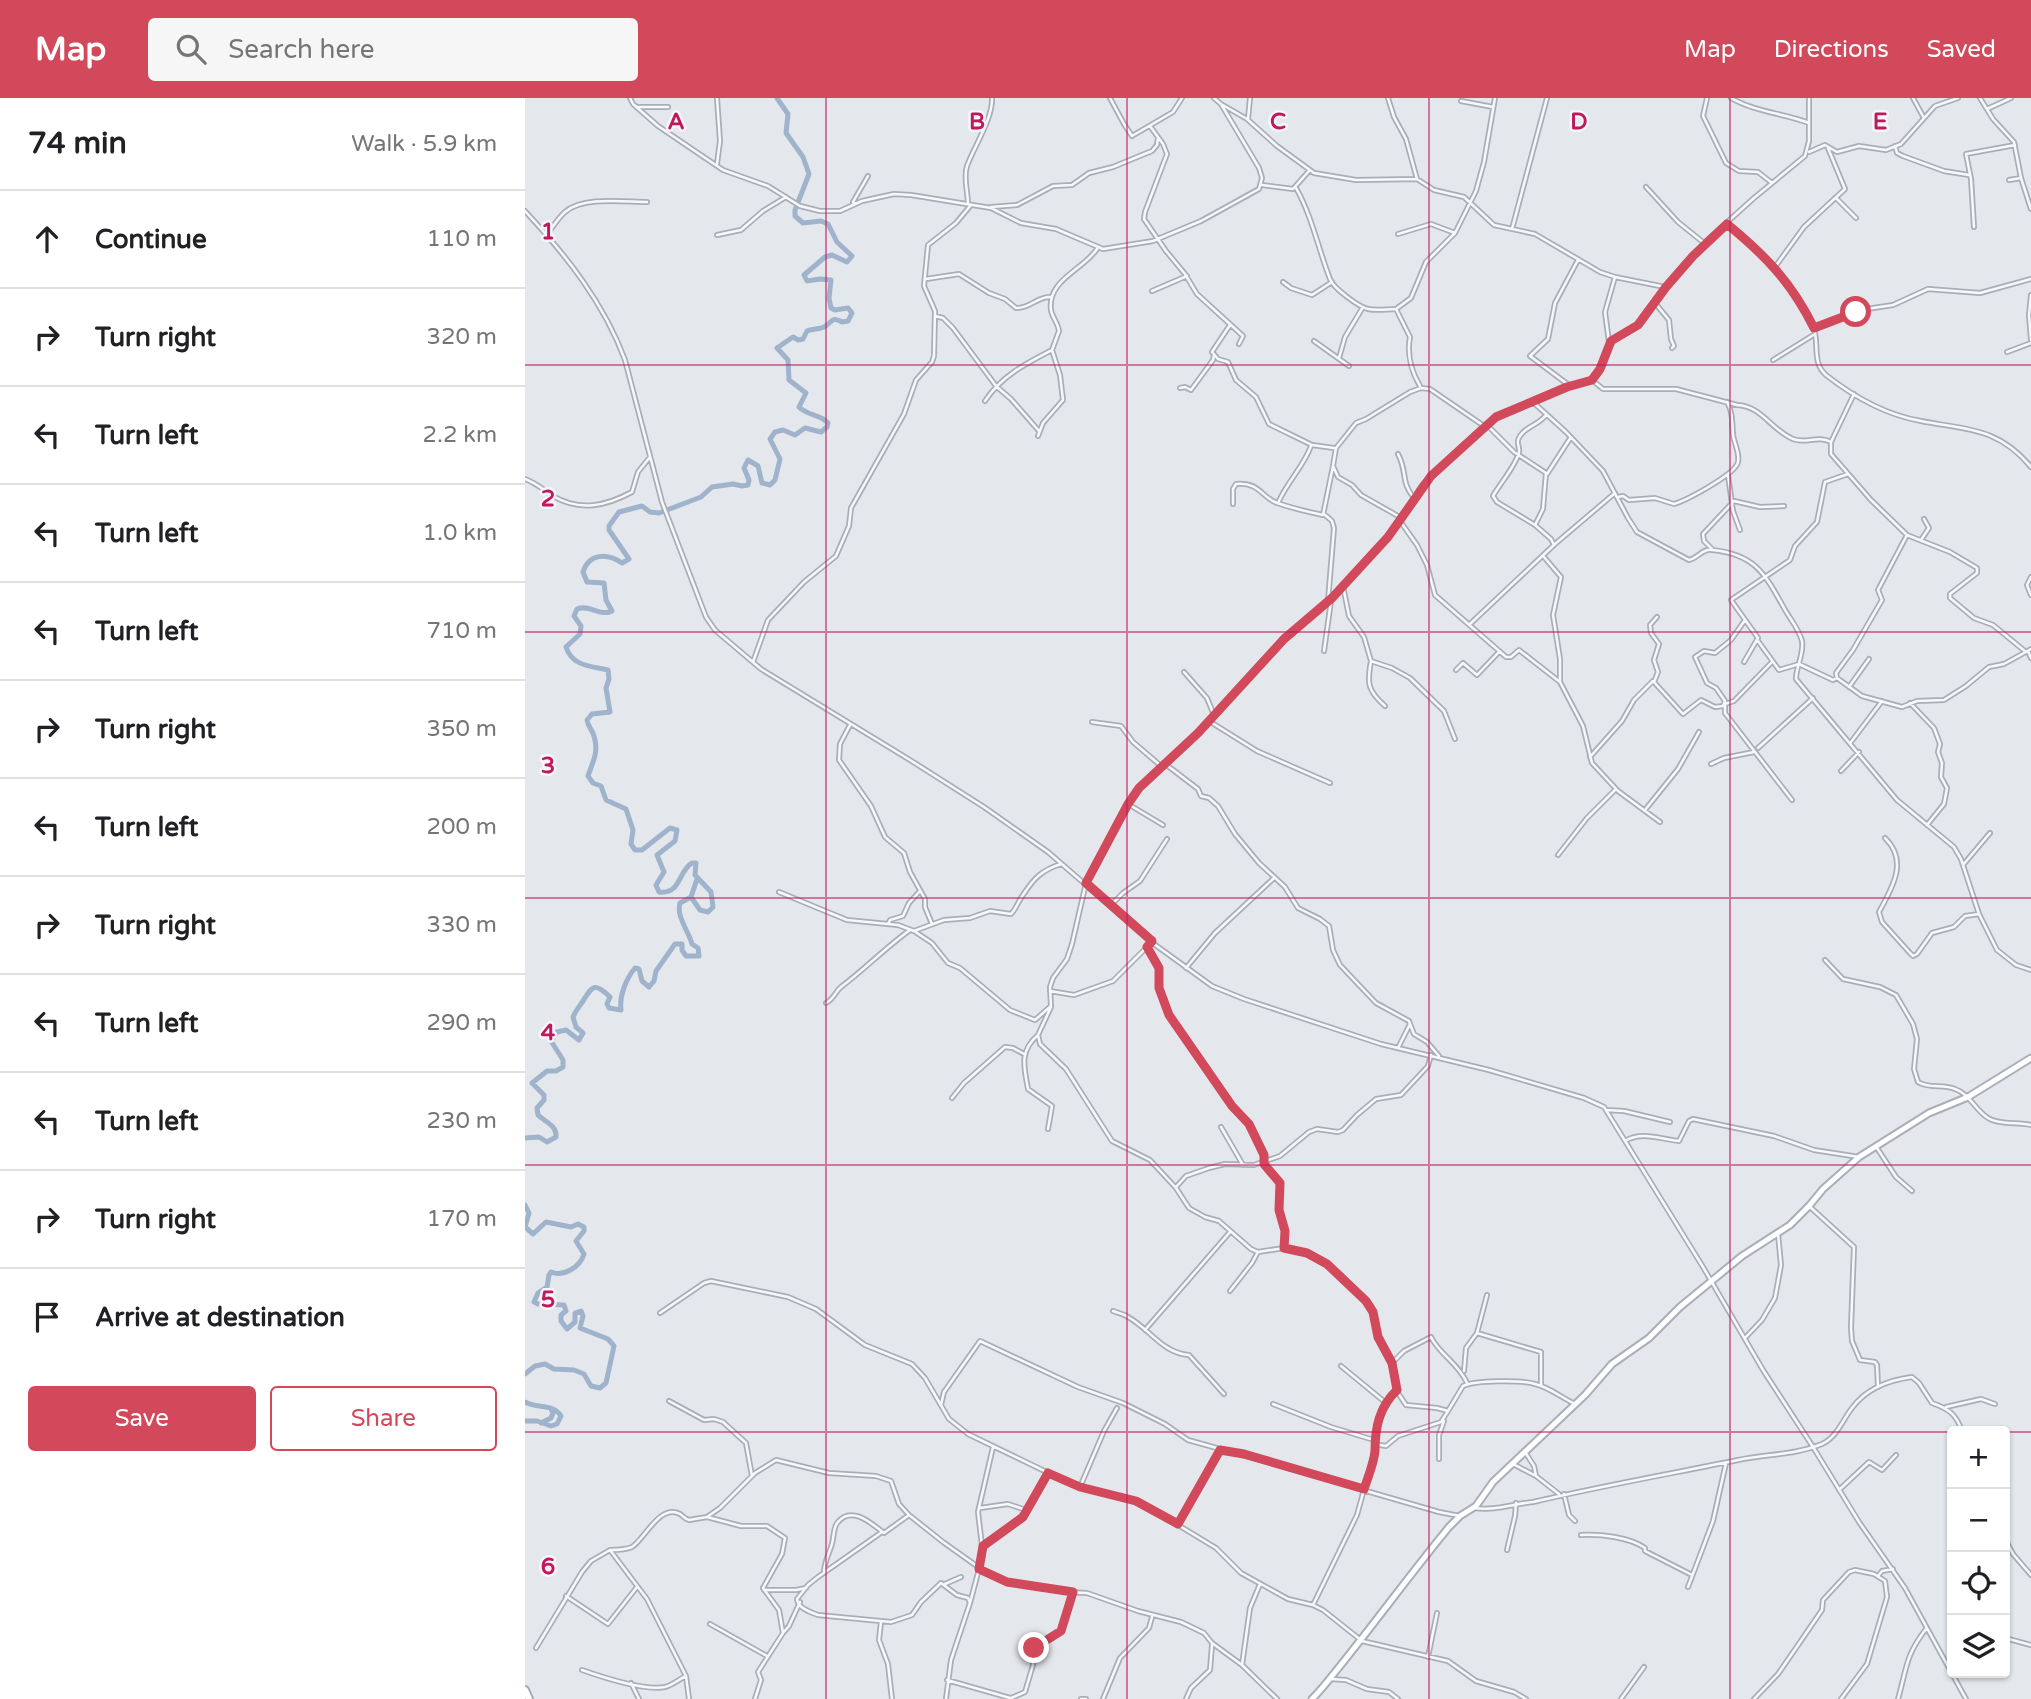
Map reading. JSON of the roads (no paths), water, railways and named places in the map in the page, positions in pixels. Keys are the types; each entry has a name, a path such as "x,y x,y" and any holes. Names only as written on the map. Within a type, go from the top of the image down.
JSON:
{"main road":[{"path":"525,1690 529,1699"}],"street":[{"path":"630,98 672,136 731,174 768,186 800,206 832,212 901,194 987,208 1021,223 1050,228 1076,237 1098,248 1113,248 1158,239 1252,194 1262,185 1296,188"},
{"path":"717,98 720,141 717,165"},
{"path":"753,662 768,620 804,582 836,556 849,526 851,509 904,414 915,380 932,362 936,349 935,316 924,279 929,243 956,223 970,205 965,181 967,165 988,117 992,98"},
{"path":"1110,98 1131,135 1173,112 1182,98"},
{"path":"1214,98 1248,119 1277,146 1318,175 1356,180 1417,179 1434,190 1464,197 1494,225 1541,236 1578,260 1615,277 1666,287"},
{"path":"1248,119 1250,98"},
{"path":"1388,98 1394,117 1406,139 1417,179"},
{"path":"1296,188 1311,218 1314,237 1332,282 1354,303 1363,307 1396,309 1411,298 1426,262 1455,233 1470,203 1484,162 1495,98"},
{"path":"1512,229 1547,98"},
{"path":"1707,98 1703,116 1722,158 1732,168 1758,172 1772,183"},
{"path":"1731,98 1747,107 1796,118 1809,124"},
{"path":"1808,152 1809,98"},
{"path":"1913,98 1924,118"},
{"path":"1609,343 1638,325 1704,243 1801,161 1808,152 1825,145 1837,152 1859,146 1881,150 1901,144 1935,107 1958,98"},
{"path":"1980,98 2015,145 2021,178 2031,208"},
{"path":"1987,109 2011,98"},
{"path":"1461,101 1493,107"},
{"path":"1221,104 1259,168 1262,185"},
{"path":"638,107 668,107"},
{"path":"1150,126 1158,135 1167,154 1143,217 1187,276 1197,294 1243,336 1239,344"},
{"path":"987,208 1017,205 1053,186 1072,185 1093,171 1113,167 1152,150 1157,145 1158,135"},
{"path":"1974,227 1972,189 1966,154 2015,145"},
{"path":"1895,146 1897,153 1903,156 1944,171 1969,174"},
{"path":"1775,267 1804,227 1846,187 1828,148"},
{"path":"1296,188 1309,171"},
{"path":"855,204 853,202 867,176"},
{"path":"2009,180 2021,178"},
{"path":"1646,187 1678,222 1704,243"},
{"path":"717,235 741,230 763,211 786,197"},
{"path":"1836,199 1856,218"},
{"path":"547,234 573,207 601,201 647,202"},
{"path":"525,211 547,234 583,282 617,337 662,502 709,623 778,680 984,807 1062,864 1152,941 1212,986 1244,999 1398,1048 1439,1056 1602,1105 1744,1339 1859,1522 1893,1569 1966,1699"},
{"path":"1398,234 1431,224 1455,233"},
{"path":"1727,224 1775,267 1804,309 1814,328 1820,369 1876,407 1905,417 1983,432 2012,448 2031,467"},
{"path":"935,316 943,318 953,328 996,386 1011,399 1039,434 1044,421 1063,400 1060,375 1052,350 1059,331 1051,312 1051,297 1059,284 1093,256 1098,248"},
{"path":"1570,386 1546,365 1530,356 1548,339 1555,303 1578,260"},
{"path":"924,279 939,279 959,274 1016,308 1024,308 1037,299 1051,297"},
{"path":"1152,291 1187,276"},
{"path":"1048,1129 1052,1106 1028,1089 1024,1054 1027,1045 1038,1035 1051,1006 1049,991 1053,978 1069,956 1086,883 1128,804 1139,788 1209,721 1284,639 1332,598 1388,537 1431,476 1485,426 1502,414 1570,386 1592,380 1600,369 1609,343 1605,312 1615,277"},
{"path":"1814,328 1860,310 1893,304 1928,289 1980,293 2031,279"},
{"path":"1283,282 1290,288 1312,295 1332,282"},
{"path":"2007,352 2031,342 2031,295"},
{"path":"1655,303 1669,320 1674,346 1672,348"},
{"path":"1339,358 1345,337 1363,307"},
{"path":"1396,309 1410,337 1409,357 1413,375 1421,388"},
{"path":"1180,388 1191,390 1213,360 1212,349 1230,325"},
{"path":"1773,360 1815,334"},
{"path":"1314,341 1349,366"},
{"path":"985,401 996,386 1025,363 1052,350"},
{"path":"1214,355 1228,362 1236,380 1255,396 1269,424 1312,445 1336,448"},
{"path":"1592,380 1603,389 1664,388 1752,407 1791,438 1824,438 1831,442"},
{"path":"1324,514 1336,448 1356,423 1421,388 1430,389 1485,426 1517,454 1547,474"},
{"path":"1854,394 1831,442 1834,460 1907,535 1950,552 1977,568 1977,573 1950,594 1950,598 1974,618 1993,625 2029,651 2031,658"},
{"path":"1618,497 1623,496 1629,500 1655,498 1674,504 1736,468 1738,461 1732,415 1728,403 1724,400"},
{"path":"1534,402 1604,471 1632,526 1654,543 1689,560 1705,550 1713,550 1747,560 1767,576 1801,639 1796,678 1897,800 1954,847 1963,865 1979,914 1999,952 2016,965 2031,970"},
{"path":"1546,414 1519,437 1517,454 1493,498 1535,524 1554,545"},
{"path":"1535,524 1543,509 1547,474 1571,437"},
{"path":"1278,503 1297,468 1307,458 1312,445"},
{"path":"1398,454 1405,470 1405,486 1414,498"},
{"path":"525,479 562,501 592,507 632,492 638,472 650,457"},
{"path":"1333,466 1338,477 1358,492 1398,516 1403,516"},
{"path":"1837,678 1833,680 1799,664 1782,671 1772,662 1731,600 1790,560 1795,546 1816,524 1825,482 1848,474"},
{"path":"1728,475 1734,501 1733,511 1740,530"},
{"path":"1233,504 1233,489 1238,484 1258,488 1278,503 1324,514 1332,522 1334,528 1327,603"},
{"path":"1470,624 1554,545 1616,492"},
{"path":"1734,501 1760,507 1784,506"},
{"path":"1713,550 1702,535 1734,501"},
{"path":"1921,540 1929,528 1924,519"},
{"path":"1400,521 1417,544 1427,565 1434,593 1499,651 1509,658 1521,651 1560,682 1583,726 1592,763 1616,789 1660,822"},
{"path":"1907,535 1878,590 1882,600 1853,650 1836,673 1837,678 1862,696 1900,707 1910,703 1944,700 1989,667 2004,664 2029,651"},
{"path":"1543,557 1561,577 1553,615 1560,659 1560,682"},
{"path":"2031,577 2027,585 2031,595"},
{"path":"1343,586 1349,616 1364,637 1371,661 1368,683 1377,699 1385,706"},
{"path":"1324,651 1332,598"},
{"path":"1590,757 1622,721 1624,713 1634,700 1654,682 1658,672 1654,660 1659,644 1651,633 1650,625 1657,617"},
{"path":"1745,620 1731,640 1715,653 1704,651 1695,657 1707,683 1718,691 1725,704 1725,713 1792,800"},
{"path":"1744,662 1758,640"},
{"path":"1456,670 1463,663 1477,675 1499,651"},
{"path":"1849,687 1869,659"},
{"path":"1371,661 1410,678 1444,711 1455,739"},
{"path":"1654,682 1662,694 1683,714 1701,700 1718,708 1734,701 1772,662"},
{"path":"1184,673 1207,698 1214,715"},
{"path":"1758,748 1813,698"},
{"path":"1851,742 1882,701"},
{"path":"1910,703 1934,728 1940,744 1938,752 1942,763 1941,777 1947,788 1944,804 1927,825"},
{"path":"1209,721 1257,751 1330,783"},
{"path":"1092,722 1121,726 1133,742 1198,789 1201,796 1218,806 1235,834 1285,887 1298,908 1329,926 1333,950 1340,965 1377,1003 1405,1018 1414,1034 1427,1042 1439,1056"},
{"path":"849,725 840,744 839,760 871,806 885,837 904,853 925,899 925,907 932,924"},
{"path":"1645,810 1678,769 1699,732"},
{"path":"1711,764 1724,758 1754,752"},
{"path":"1842,771 1859,752"},
{"path":"1558,855 1587,818 1616,789"},
{"path":"1128,804 1163,825"},
{"path":"1963,865 1990,833"},
{"path":"1885,838 1892,845 1898,861 1887,899 1879,912 1882,922 1913,956 1932,933 1954,927 1965,916 1979,914"},
{"path":"1111,905 1140,881 1167,839"},
{"path":"826,1003 840,988 863,972 880,952 912,930 990,911 1011,914 1040,874 1047,868 1062,864"},
{"path":"1186,968 1215,933 1274,878"},
{"path":"888,924 890,920 903,916 909,903 920,891"},
{"path":"779,892 847,920 888,924 912,930 932,943 948,963 961,969 1010,1010 1035,1020 1051,1006"},
{"path":"1049,991 1074,995 1113,982 1152,941"},
{"path":"1147,947 1159,968 1159,988 1169,1015 1232,1106 1249,1124 1264,1155 1264,1161 1280,1183 1279,1210 1285,1231 1284,1248"},
{"path":"1825,960 1843,979 1880,987 1896,995 1911,1021 1917,1039 1914,1069 1918,1082 1955,1089 1968,1097 1978,1111 1991,1121 2031,1125"},
{"path":"1398,1048 1409,1024"},
{"path":"1038,1035 1040,1044 1066,1069 1112,1141 1150,1160 1189,1208 1219,1221 1245,1245 1258,1252 1284,1248 1307,1253 1327,1264 1366,1301 1373,1312 1378,1337 1392,1363 1400,1400 1406,1405 1448,1411"},
{"path":"952,1098 964,1083 1005,1047 1024,1054"},
{"path":"1175,1188 1191,1174 1225,1164 1243,1165 1264,1161 1287,1152 1313,1130 1343,1130 1376,1099 1401,1095 1428,1066 1431,1055"},
{"path":"1312,1699 1331,1679 1438,1540 1460,1516 1474,1508 1486,1490 1575,1404 1612,1364 1649,1338 1680,1307 1748,1252 1778,1234 1859,1157 1929,1114 1968,1097 2031,1058"},
{"path":"1606,1110 1624,1111 1670,1122"},
{"path":"1625,1141 1647,1135 1679,1141 1689,1121 1693,1119 1774,1136 1814,1150 1859,1157"},
{"path":"1221,1127 1243,1165"},
{"path":"1876,1146 1896,1177 1912,1191"},
{"path":"1809,1206 1854,1247 1852,1341 1860,1360 1877,1365 1878,1387"},
{"path":"1145,1330 1231,1232"},
{"path":"1744,1339 1762,1320 1775,1298 1781,1265 1778,1234"},
{"path":"1230,1291 1258,1252"},
{"path":"660,1313 703,1283 711,1281 797,1300 817,1309 865,1345 912,1364 925,1378 941,1406 959,1429 1080,1487 1130,1499 1178,1524 1216,1548 1236,1569 1297,1603 1313,1605 1323,1610 1361,1641 1448,1661 1476,1681 1514,1692 1526,1699"},
{"path":"1463,1373 1467,1348 1477,1333 1487,1295"},
{"path":"1113,1311 1128,1317 1156,1341 1178,1354 1189,1355 1224,1394"},
{"path":"1477,1333 1541,1352 1541,1386"},
{"path":"1392,1363 1404,1351 1431,1336 1434,1344 1463,1373 1467,1383"},
{"path":"941,1406 944,1392 982,1341 1078,1387 1123,1403 1165,1424 1188,1440 1460,1516"},
{"path":"1341,1366 1386,1403"},
{"path":"1474,1508 1495,1510 1559,1494 1814,1447 1830,1440 1864,1394 1912,1377 1919,1382 1932,1403 1946,1407 1954,1414 1960,1426"},
{"path":"1439,1460 1438,1444 1444,1421 1459,1389 1467,1383 1532,1382 1575,1404"},
{"path":"1313,1605 1355,1519 1386,1403 1397,1390"},
{"path":"1946,1407 1982,1399 1995,1404"},
{"path":"669,1401 705,1420 723,1422 746,1443 752,1476"},
{"path":"1273,1404 1386,1446 1398,1436 1444,1421"},
{"path":"1080,1487 1117,1408"},
{"path":"946,1699 951,1660 971,1603 979,1569 983,1546 979,1508 993,1446"},
{"path":"1178,1524 1220,1450"},
{"path":"1525,1452 1534,1466 1536,1476"},
{"path":"1839,1490 1869,1462 1882,1470 1896,1455"},
{"path":"707,1517 720,1508 752,1476 778,1460 829,1473 879,1476 891,1481 899,1504 909,1515 979,1569 1007,1582 1095,1595 1181,1622 1199,1630 1242,1665 1277,1699"},
{"path":"1688,1587 1713,1521 1727,1463"},
{"path":"1513,1464 1536,1476 1559,1494"},
{"path":"983,1546 1015,1524 1026,1511 1048,1473"},
{"path":"1564,1494 1569,1515 1575,1521"},
{"path":"1507,1550 1516,1503"},
{"path":"979,1508 1008,1504 1025,1508 1026,1511"},
{"path":"536,1648 588,1563 610,1550 623,1550 634,1546 651,1525 667,1514 679,1514 689,1520 707,1517 741,1526 767,1527 785,1538 782,1554 768,1577 764,1590"},
{"path":"755,1699 761,1680 758,1672 789,1626 799,1603 797,1599 806,1588 909,1515"},
{"path":"824,1573 826,1556 833,1542 836,1524 840,1520 862,1517 882,1532"},
{"path":"1581,1535 1633,1542 1645,1551 1693,1575"},
{"path":"2010,1548 2031,1575"},
{"path":"610,1550 649,1603 685,1676 689,1699"},
{"path":"1878,1576 1893,1569"},
{"path":"1754,1699 1778,1674 1822,1610 1823,1600 1845,1576 1855,1570 1878,1576 1886,1582 1887,1594 1864,1670 1841,1699"},
{"path":"799,1603 809,1612 818,1615 891,1622 912,1615 939,1584 961,1577"},
{"path":"944,1584 971,1603"},
{"path":"1242,1665 1250,1608 1260,1584"},
{"path":"566,1596 608,1624 638,1586"},
{"path":"764,1590 806,1588"},
{"path":"764,1590 779,1610 783,1633"},
{"path":"947,1680 1009,1698 1020,1696 1025,1692 1033,1665 1033,1650 1061,1631 1073,1592"},
{"path":"1428,1657 1437,1613"},
{"path":"1103,1699 1121,1658 1149,1628 1152,1615"},
{"path":"881,1622 879,1640 888,1664 892,1699"},
{"path":"709,1624 767,1656"},
{"path":"1898,1699 1907,1659 1926,1629"},
{"path":"2010,1639 2031,1645"},
{"path":"1186,1699 1191,1688 1210,1670 1212,1643"},
{"path":"1621,1699 1644,1667"},
{"path":"582,1670 630,1683 666,1686 685,1676"},
{"path":"1331,1679 1346,1680 1370,1690 1389,1692 1398,1699"},
{"path":"630,1683 639,1699"},
{"path":"1081,1699 1086,1699"}],"waterway":[{"path":"525,1138 539,1137 547,1142 556,1137 553,1127 538,1115 537,1108 544,1100 544,1095 532,1083 547,1071 556,1071 563,1067 563,1060 551,1041 557,1032 566,1030 579,1040 583,1033 576,1027 573,1017 589,992 594,988 600,989 610,997 607,1004 609,1008 621,1010 624,988 635,968 639,969 642,981 649,987 654,981 656,971 675,944 682,944 686,956 699,956 698,948 692,944 681,918 680,903 691,897 700,910 708,912 713,907 711,892 695,875 696,863 687,867 671,890 659,892 656,885 664,872 657,855 675,841 677,830 670,828 642,850 635,850 631,844 633,830 626,809 606,800 601,786 593,783 588,776 596,747 587,720 592,714 610,712 606,688 608,670 577,662 566,647 580,634 581,626 574,616 577,609 586,608 603,613 612,611 606,600 604,583 587,582 583,572 594,558 605,556 622,563 629,559 609,530 619,512 642,506 650,512 659,513 701,497 712,487 748,485 749,480 744,468 748,460 758,466 762,483 770,485 775,480 780,459 770,439 775,432 783,430 795,435 805,428 821,432 827,427 825,420 799,407 806,393 789,380 788,360 777,348 793,337 803,339 807,331 824,327 834,320 848,321 852,313 848,308 831,308 831,280 807,281 804,275 825,257 832,255 847,262 852,256 837,242 828,224 821,221 803,223 795,216 809,174 803,157 786,133 788,114 777,98"},
{"path":"691,897 697,879"},
{"path":"525,1205 529,1213 525,1227 533,1234 546,1222 571,1227 578,1224 584,1227 576,1241 584,1254 582,1259 566,1272 551,1272 547,1287 538,1293 534,1302 564,1305 566,1311 561,1315 561,1321 567,1329 575,1322 575,1313 581,1311 583,1316 580,1328 608,1339 614,1346 606,1383 600,1388 591,1386 584,1374 574,1370 554,1369 545,1364 535,1366 525,1374"},
{"path":"525,1402 554,1409 561,1416 557,1424 551,1426 537,1421 525,1421"},
{"path":"541,1423 551,1418 551,1409"}]}
